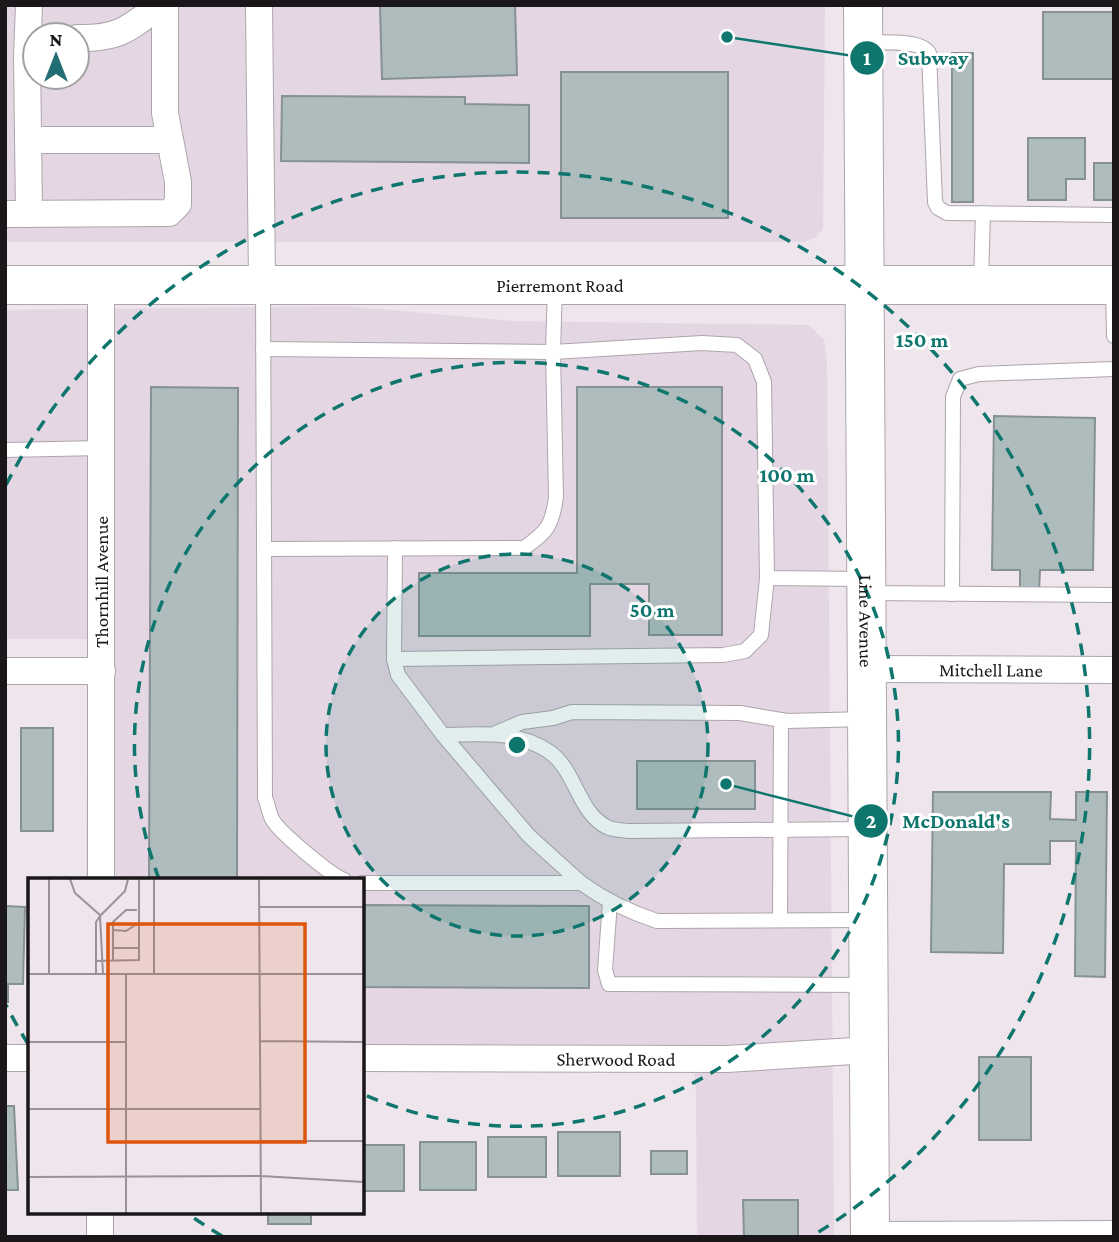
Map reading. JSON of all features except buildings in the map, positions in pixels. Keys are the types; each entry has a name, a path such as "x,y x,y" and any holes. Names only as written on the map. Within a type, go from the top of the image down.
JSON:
{"main road":[{"name":"Line Avenue","path":"863,24 870,1236"},
{"name":"Pierremont Road","path":"5,285 1113,285"}],"street":[{"path":"29,91 28,140 17,214 169,213 178,204 178,182 165,113 162,5"},
{"path":"91,39 103,39 126,31 162,5"},
{"path":"259,5 262,284"},
{"path":"28,140 170,140"},
{"name":"Thornhill Avenue","path":"100,285 101,878"},
{"name":"Mitchell Lane","path":"867,669 1114,670"},
{"path":"5,671 102,671"},
{"name":"Sherwood Road","path":"364,1058 727,1059 870,1050"},
{"path":"5,1058 28,1058"},
{"path":"100,1214 100,1237"},
{"path":"870,1236 1114,1234"}],"lane":[{"path":"863,24 925,47 929,53 935,202 939,208 947,213 1114,215"},
{"path":"981,285 983,213"},
{"path":"262,284 265,797 273,820 332,876 338,878"},
{"path":"264,549 524,548 545,533 553,517 556,497 553,352 555,285"},
{"path":"1113,285 1114,337"},
{"path":"263,349 553,352 702,342 737,345 755,359 764,382 767,578 761,635 745,651 723,655 394,659"},
{"path":"952,594 953,397 960,379 979,374 1114,369"},
{"path":"5,450 101,448"},
{"path":"395,548 394,659 398,675 443,735 529,836 581,883 627,911 657,921 869,920"},
{"path":"767,578 952,594 1114,595"},
{"path":"496,733 522,722 553,718 572,712 740,713 781,720 868,719"},
{"path":"780,920 781,720"},
{"path":"443,735 496,733 547,750 564,764 584,803 594,817 607,828 628,831 868,829"},
{"path":"364,883 581,883"},
{"path":"610,902 605,970 610,984 869,985"}],"shaded area":[{"path":"5,5 825,5 823,228 816,237 804,242 5,242"},
{"path":"345,306 513,321 809,325 824,340 827,362 834,1237 697,1237 696,1091 692,1045 364,1046 364,878 86,878 88,639 5,639 5,310"}],"place":[{"name":"Subway","path":"727,37"},
{"name":"McDonald's","path":"726,784"}]}
